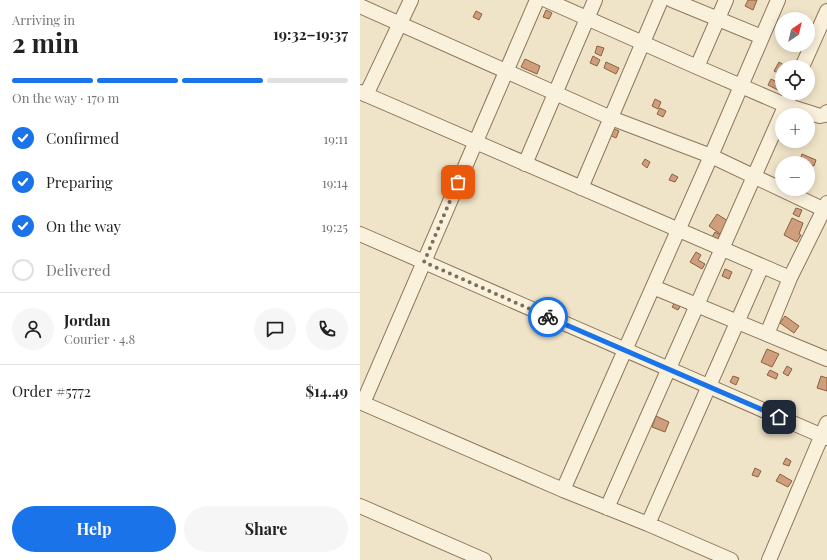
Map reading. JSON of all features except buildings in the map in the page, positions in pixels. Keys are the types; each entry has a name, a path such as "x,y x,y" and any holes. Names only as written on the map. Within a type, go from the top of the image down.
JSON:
{"street":[{"path":"411,0 363,94 790,278"},
{"path":"537,0 424,262 361,402 564,490 731,560"},
{"path":"546,0 741,86 775,95"},
{"path":"525,164 595,0"},
{"path":"581,188 662,0"},
{"path":"672,0 762,37"},
{"path":"697,67 726,0"},
{"path":"564,490 778,0"},
{"path":"360,6 611,118 711,156 754,177 826,208 790,278 767,334"},
{"path":"805,60 827,11"},
{"path":"607,508 788,100"},
{"path":"790,100 820,116 823,116 827,112"},
{"path":"360,234 668,369 825,432 769,560"},
{"path":"648,524 762,266"},
{"path":"653,287 827,359"},
{"path":"360,506 484,560"}],"way so far":[{"path":"458,182 424,262 548,317"}],"route":[{"path":"548,317 779,417"}]}
